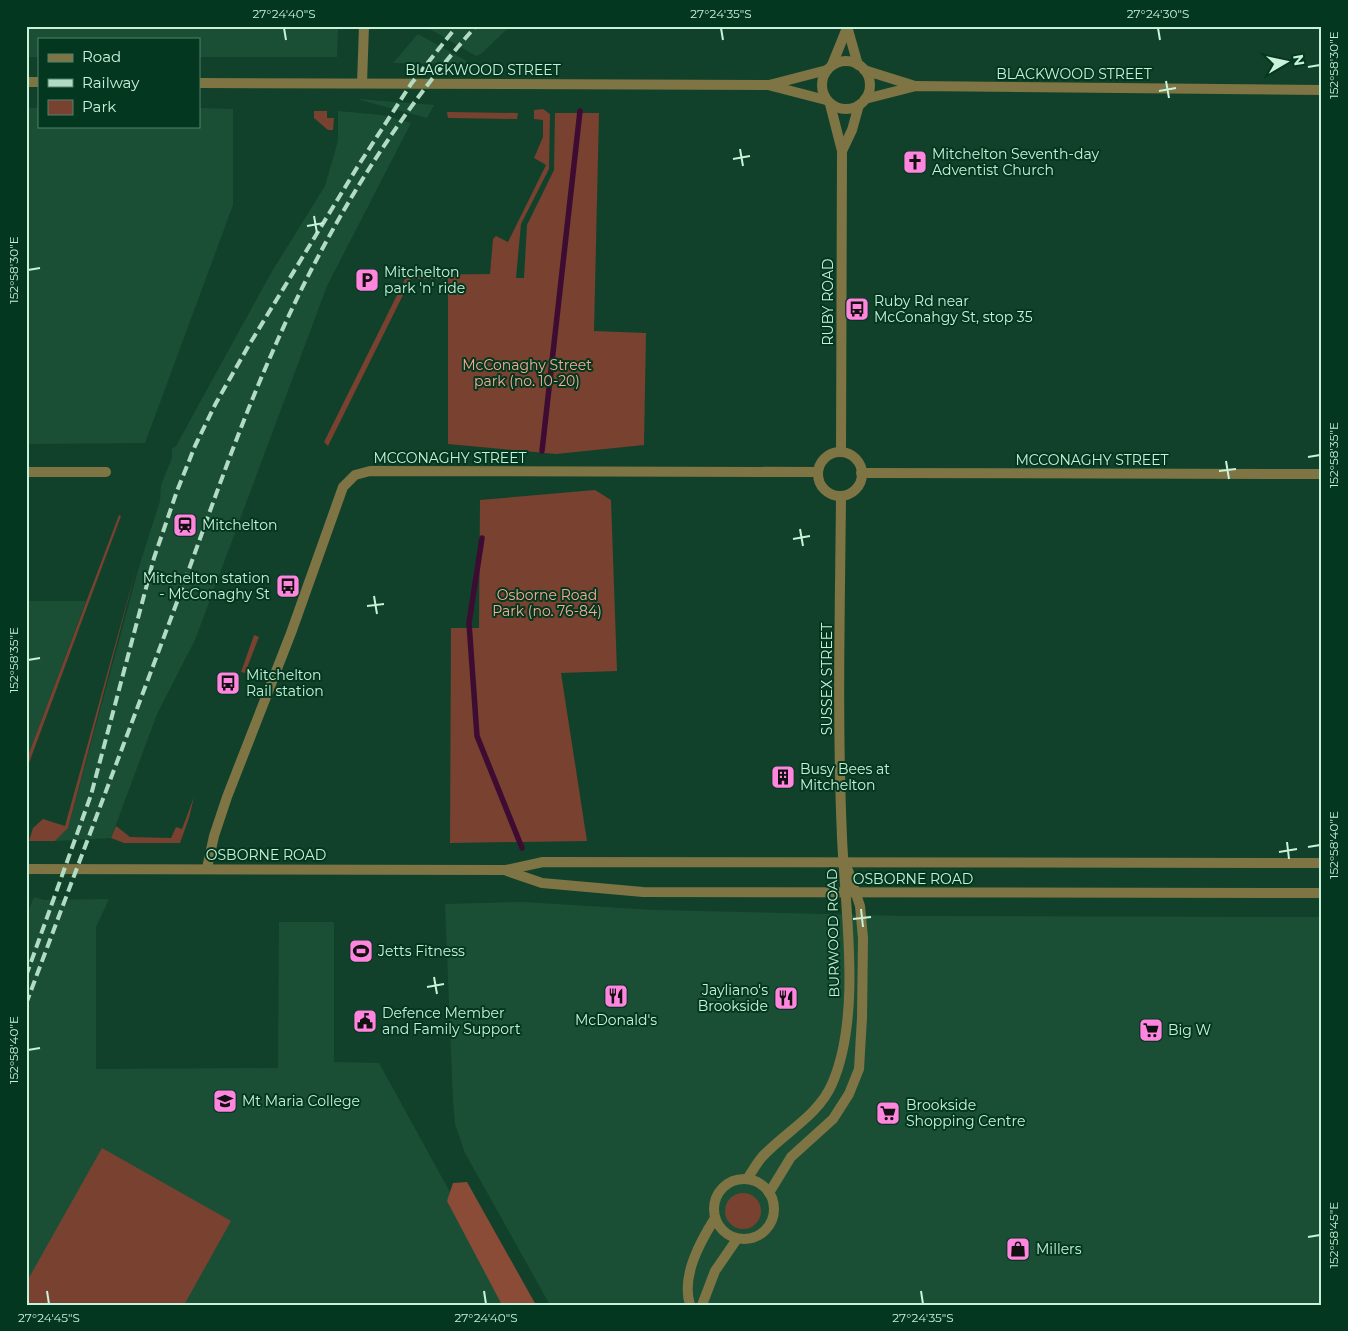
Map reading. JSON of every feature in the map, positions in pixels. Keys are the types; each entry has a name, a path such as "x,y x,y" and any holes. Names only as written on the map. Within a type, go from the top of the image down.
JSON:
{"street":[{"path":"362,83 364,26"},
{"path":"847,27 861,68 870,84 862,102 844,110 828,102 822,85 847,27"},
{"path":"830,68 845,61 861,68"},
{"name":"BLACKWOOD STREET","path":"768,85 830,68"},
{"name":"BLACKWOOD STREET","path":"861,68 916,86"},
{"name":"BLACKWOOD STREET","path":"200,82 768,85 828,102"},
{"name":"BLACKWOOD STREET","path":"862,102 916,86 1322,90"},
{"name":"RUBY ROAD","path":"828,102 842,152 841,452"},
{"name":"RUBY ROAD","path":"842,152 862,102"},
{"path":"841,452 857,461 861,473 856,488 840,496 826,491 820,483 818,472 824,459 832,453 841,452"},
{"name":"MCCONAGHY STREET","path":"207,868 226,796 291,633 343,487 355,475 370,471 818,472"},
{"path":"26,472 106,472"},
{"name":"MCCONAGHY STREET","path":"861,473 1322,474"},
{"name":"SUSSEX STREET","path":"840,496 840,723 842,837 845,862"},
{"name":"OSBORNE ROAD","path":"26,869 506,870 543,862 1322,863"},
{"name":"BURWOOD ROAD","path":"769,1192 791,1157 834,1119 849,1094 859,1069 863,938 845,862"},
{"name":"OSBORNE ROAD","path":"506,870 542,883 643,892 1322,893"},
{"name":"BURWOOD ROAD","path":"747,1179 762,1158 813,1112 833,1083 847,1022 848,926 851,893"},
{"path":"690,1305 688,1298 690,1275 694,1260 714,1218 715,1200 719,1191 732,1181 747,1179 763,1186 769,1192 774,1210 769,1227 755,1238 737,1239 727,1235 714,1218"},
{"path":"702,1305 715,1271 737,1239"}],"shaded area":[{"path":"26,26 338,26 337,57 200,57 200,38 38,38 38,57 26,57"},
{"path":"425,26 510,26 481,54 476,56"},
{"path":"418,34 472,64 393,63"},
{"path":"357,99 434,105 427,118"},
{"path":"26,108 38,108 38,128 200,128 200,108 233,109 233,205 145,443 26,444"},
{"path":"338,111 382,115 411,123 327,286 195,640 157,714 111,838 55,841 68,828 139,567 160,501 161,485 172,458 172,449 176,446 271,273 325,186 338,141"},
{"path":"26,601 86,601 26,761"},
{"name":"Mt Maria College","path":"34,897 44,900 109,899 96,927 96,1069 278,1068 279,922 334,922 334,1062 379,1063 512,1305 26,1305 26,917"},
{"name":"Brookside Shopping Centre","path":"522,902 655,910 905,916 1322,917 1322,1305 550,1305 465,1153 455,1124 453,1101 445,904"},
{"path":"467,1182 536,1305 502,1305 447,1201 453,1183"}],"green space":[{"name":"McConaghy Street park (no. 10-20)","path":"543,109 550,114 549,169 521,224 516,278 524,278 527,225 554,170 555,113 599,113 594,331 646,333 644,445 556,454 448,444 448,279 411,279 328,446 324,442 407,275 490,274 493,239 496,236 508,242 546,165 534,158 543,137 543,120 534,119 534,110"},
{"path":"314,111 327,111 327,118 334,118 333,130 328,130 314,118"},
{"path":"447,112 518,113 517,119 448,118"},
{"name":"Osborne Road Park (no. 76-84)","path":"595,490 611,500 617,671 561,673 587,841 450,843 451,628 479,628 480,500"},
{"path":"119,515 121,516 26,771 26,761"},
{"path":"137,566 68,828 55,841 29,841 33,828 43,819 65,826"},
{"path":"254,635 259,637 245,673 241,672"},
{"path":"194,797 180,843 124,843 111,838 116,826 130,837 171,838 176,827 182,829"},
{"path":"102,1148 231,1221 184,1305 26,1305 26,1283"},
{"path":"743,1193 756,1198 761,1211 756,1224 743,1229 730,1224 725,1211 730,1198"}],"waterway":[{"path":"542,451 580,111"},
{"path":"482,538 469,623 477,736 522,848"}],"railway":[{"path":"26,976 91,795 154,558 195,446 216,403 249,345 358,166 411,84 457,26"},
{"path":"26,1004 234,445 292,309 313,266 361,181 415,101 476,26"}],"place":[{"name":"Mitchelton Seventh-day Adventist Church","path":"915,162"},
{"name":"Mitchelton park 'n' ride","path":"367,280"},
{"name":"Ruby Rd near McConahgy St, stop 35","path":"857,309"},
{"name":"Mitchelton","path":"185,525"},
{"name":"Mitchelton station - McConaghy St","path":"288,586"},
{"name":"Mitchelton Rail station","path":"228,683"},
{"name":"Busy Bees at Mitchelton","path":"783,777"},
{"name":"Jetts Fitness","path":"361,951"},
{"name":"McDonald's","path":"616,996"},
{"name":"Jayliano's Brookside","path":"786,998"},
{"name":"Defence Member and Family Support","path":"365,1021"},
{"name":"Big W","path":"1151,1030"},
{"name":"Mt Maria College","path":"225,1101"},
{"name":"Brookside Shopping Centre","path":"888,1113"},
{"name":"Millers","path":"1018,1249"}]}
